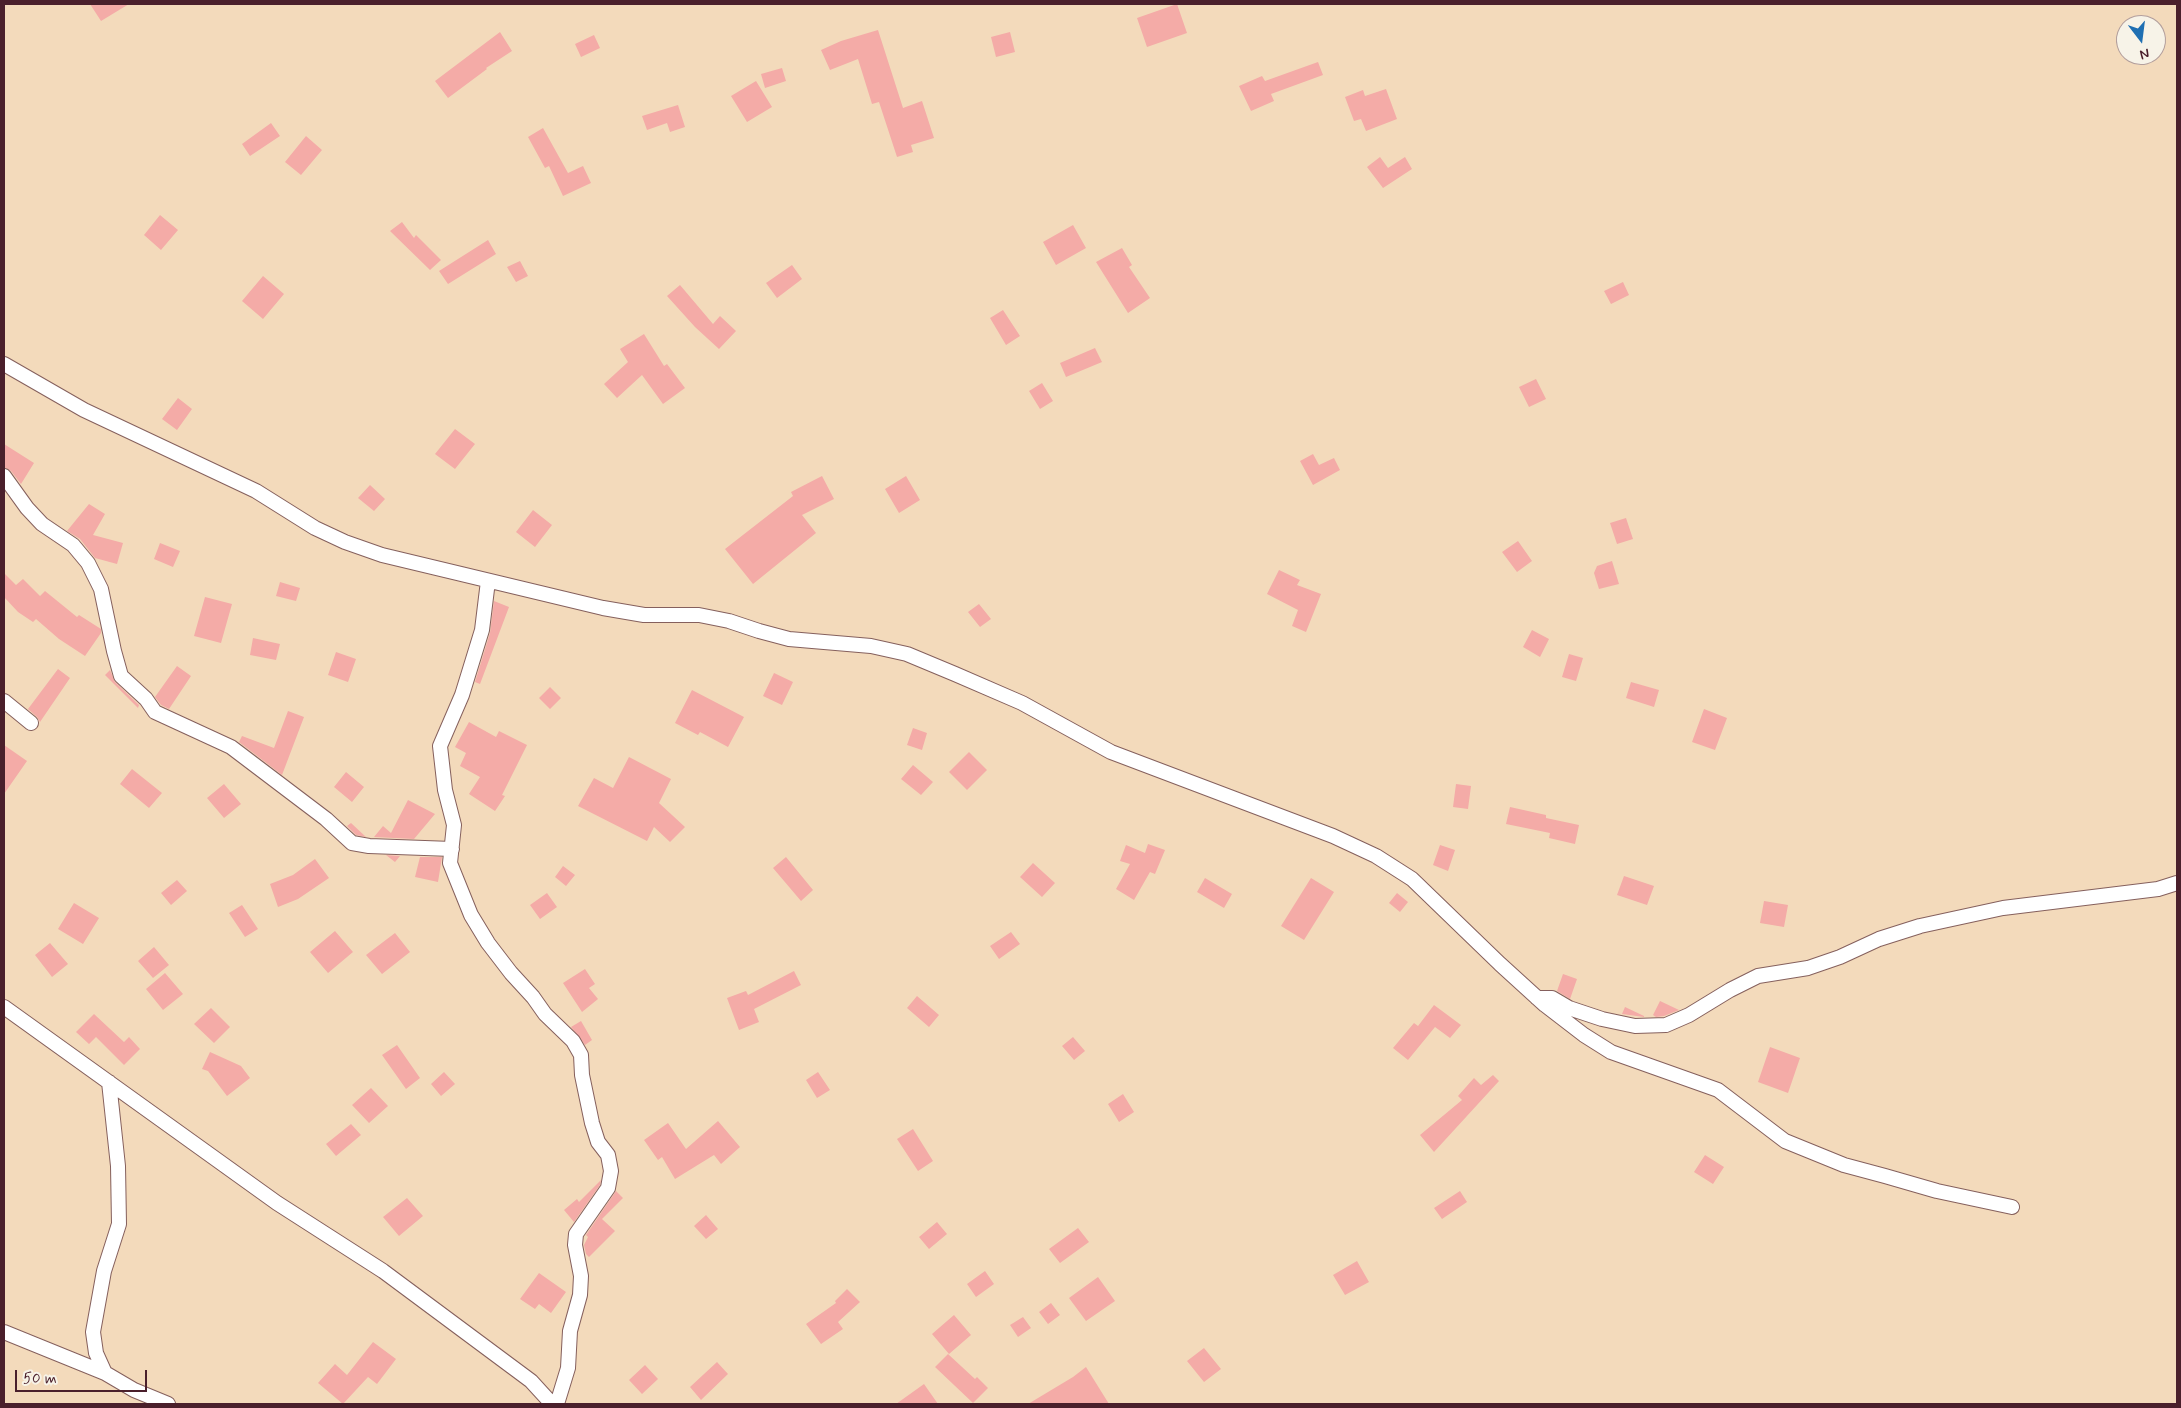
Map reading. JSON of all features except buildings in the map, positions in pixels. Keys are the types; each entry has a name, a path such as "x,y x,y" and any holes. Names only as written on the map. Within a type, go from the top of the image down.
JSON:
{"street":[{"path":"4,364 84,410 256,491 315,528 344,542 382,556 603,608 644,615 699,615 729,621 789,639 871,646 907,654 1022,703 1111,752 1333,836 1376,856 1412,879 1537,998 1584,1035 1611,1052 1718,1090 1785,1141 1844,1164 1937,1191 2012,1207"},
{"path":"4,476 26,508 42,524 73,545 88,563 102,589 114,651 121,676 146,699 155,712 231,747 326,819 352,843 369,846 452,849"},
{"path":"488,581 482,630 462,695 440,746 445,790 454,825 450,863 471,915 488,943 545,1014 574,1041 581,1055 582,1075 592,1123 598,1142 608,1154 612,1171 608,1188 576,1234 575,1245 581,1276 580,1295 570,1331 568,1368 557,1404"},
{"path":"4,701 31,723"},
{"path":"1537,998 1552,998 1602,1019 1635,1026 1666,1025 1689,1015 1730,990 1758,976 1808,968 1840,957 1879,939 1920,926 2002,908 2158,888 2177,883"},
{"path":"4,1007 277,1203 383,1271 531,1381 552,1404"},
{"path":"105,1373 96,1353 93,1332 104,1271 119,1224 118,1166 109,1082"},
{"path":"4,1332 105,1373 134,1390 168,1404"}]}
